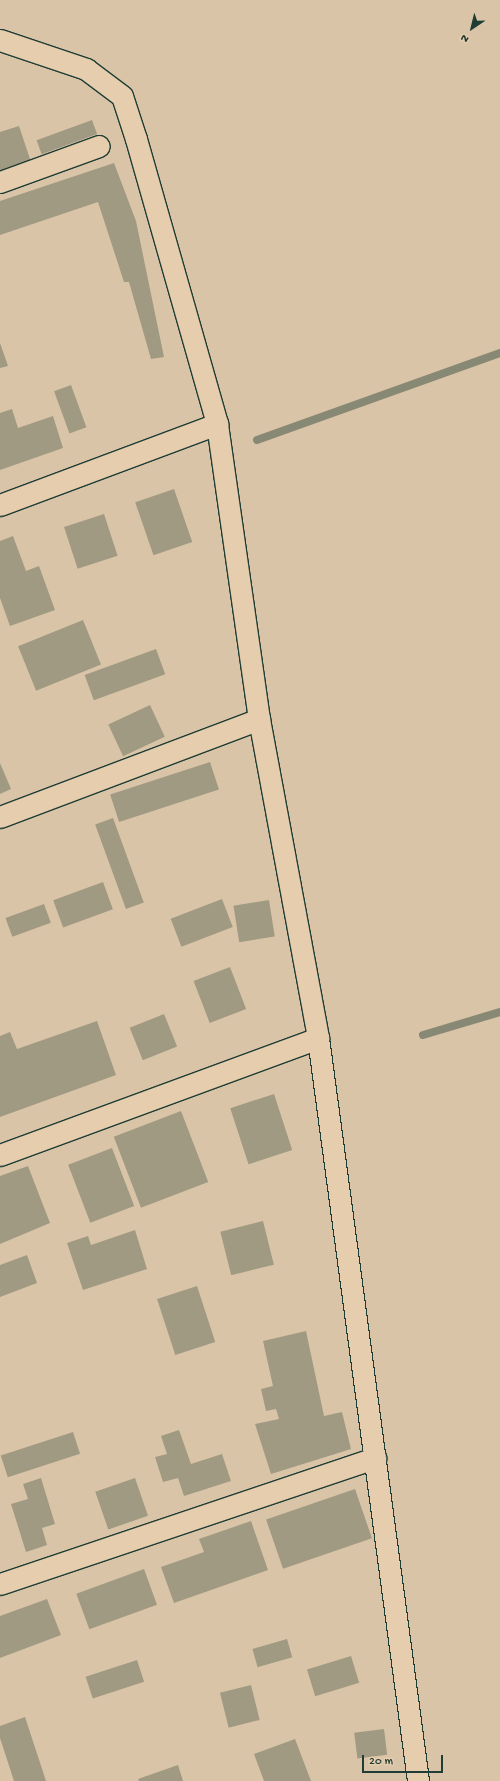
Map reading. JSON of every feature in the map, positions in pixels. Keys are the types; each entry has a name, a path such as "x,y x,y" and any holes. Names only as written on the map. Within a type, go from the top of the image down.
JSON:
{"street":[{"path":"0,40 86,69 122,96 136,139 217,424 259,719 318,1038 376,1458 417,1781"},
{"path":"0,182 99,146"},
{"path":"0,505 217,424"},
{"path":"0,817 259,719"},
{"path":"0,1155 318,1038"},
{"path":"0,1584 376,1458"}],"building":[{"path":"92,120 97,134 42,154 37,140"},
{"path":"19,126 32,165 0,175 0,132"},
{"path":"114,163 136,221 164,357 151,359 129,282 124,282 98,202 0,235 0,201"},
{"path":"0,343 8,366 0,368"},
{"path":"71,385 86,427 69,433 54,391"},
{"path":"12,409 18,428 53,416 63,448 0,470 0,413"},
{"path":"174,489 192,542 153,555 135,502"},
{"path":"104,514 118,556 78,569 64,527"},
{"path":"13,536 26,571 39,566 55,610 10,626 0,598 0,541"},
{"path":"83,620 101,665 36,691 18,646"},
{"path":"156,649 165,674 94,700 85,675"},
{"path":"150,705 165,737 123,756 108,724"},
{"path":"210,762 219,790 119,822 110,794"},
{"path":"0,763 11,789 0,794"},
{"path":"113,818 144,903 126,909 95,824"},
{"path":"103,882 113,909 63,927 53,900"},
{"path":"222,899 233,927 181,947 171,919"},
{"path":"269,900 275,937 239,942 233,906"},
{"path":"44,904 51,923 12,937 5,918"},
{"path":"230,967 246,1009 210,1023 194,981"},
{"path":"164,1014 177,1046 143,1060 130,1028"},
{"path":"97,1021 116,1075 0,1117 0,1036 10,1032 17,1049"},
{"path":"274,1094 292,1150 248,1164 230,1108"},
{"path":"181,1111 208,1182 141,1208 114,1137"},
{"path":"112,1148 134,1206 90,1223 68,1165"},
{"path":"28,1166 50,1223 0,1244 0,1176"},
{"path":"263,1221 274,1265 231,1275 220,1232"},
{"path":"135,1230 147,1269 83,1290 67,1243 88,1236 91,1245"},
{"path":"27,1255 37,1283 0,1297 0,1265"},
{"path":"197,1286 215,1342 175,1355 157,1299"},
{"path":"306,1331 324,1416 342,1412 351,1449 271,1474 255,1424 279,1419 276,1409 266,1411 261,1389 273,1386 263,1341"},
{"path":"179,1430 191,1464 222,1454 231,1481 184,1496 178,1478 163,1482 155,1457 167,1454 161,1436"},
{"path":"73,1432 80,1454 8,1477 1,1455"},
{"path":"41,1478 55,1524 42,1528 47,1545 26,1552 11,1504 28,1499 23,1484"},
{"path":"135,1478 148,1516 108,1529 95,1492"},
{"path":"355,1489 372,1538 283,1569 266,1520"},
{"path":"251,1521 268,1570 174,1603 161,1567 204,1552 199,1539"},
{"path":"144,1569 157,1605 89,1629 76,1594"},
{"path":"47,1599 61,1635 0,1658 0,1616"},
{"path":"287,1639 292,1657 258,1667 252,1649"},
{"path":"351,1656 359,1683 315,1696 307,1669"},
{"path":"137,1660 144,1682 93,1699 86,1677"},
{"path":"251,1685 260,1720 229,1728 220,1693"},
{"path":"25,1717 46,1781 14,1781 0,1738 0,1726"},
{"path":"384,1729 387,1755 357,1758 354,1733"},
{"path":"295,1739 311,1781 264,1781 254,1754"},
{"path":"178,1765 183,1781 139,1781 138,1779"}],"waterway":[{"path":"257,440 500,353"},
{"path":"423,1035 500,1012"}]}
